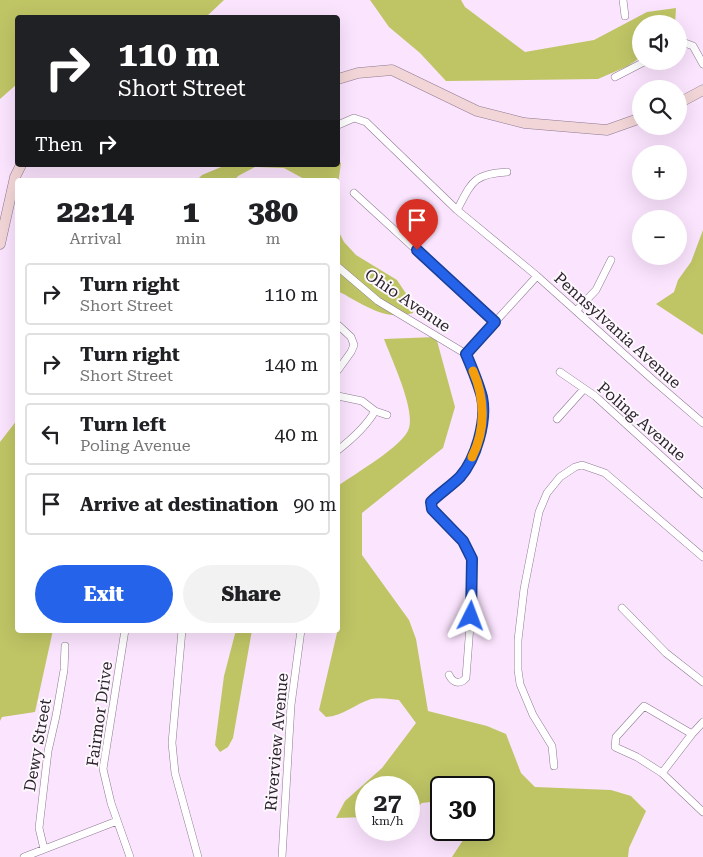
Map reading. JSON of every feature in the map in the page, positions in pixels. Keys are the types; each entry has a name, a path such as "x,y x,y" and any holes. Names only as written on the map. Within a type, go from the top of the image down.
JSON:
{"street":[{"path":"624,0 625,16"},
{"path":"687,44 693,46 703,64"},
{"path":"615,77 632,68"},
{"path":"340,78 358,73 392,70 477,111 524,123 608,130 632,121"},
{"path":"687,99 703,90"},
{"name":"Pennsylvania Avenue","path":"340,124 354,118 366,122 457,210 537,276 703,423"},
{"path":"0,244 15,177 20,167"},
{"path":"457,210 479,177 488,173 507,172"},
{"path":"354,193 495,322"},
{"path":"576,311 596,290 611,260"},
{"name":"Ohio Avenue","path":"340,269 378,301 466,354"},
{"path":"449,675 454,682 459,683 463,682 466,678 472,598 472,559 463,541 432,509 431,502 460,476 475,451 479,438 482,400 476,378 466,354 537,276"},
{"path":"340,328 351,337 354,345 340,367"},
{"name":"Poling Avenue","path":"560,372 595,396 703,494"},
{"path":"557,419 584,389"},
{"path":"340,396 362,401 370,405 375,411 387,415"},
{"path":"340,448 370,420 375,411"},
{"path":"554,766 552,746 533,714 520,684 518,640 524,589 539,512 547,493 560,477 575,467 588,466 605,473 703,557"},
{"path":"622,608 666,653 703,682"},
{"name":"Fairmor Drive","path":"125,633 103,769 117,821 130,857"},
{"path":"182,633 172,743 175,773 198,857"},
{"name":"Riverview Avenue","path":"282,857 291,705 302,633"},
{"name":"Dewy Street","path":"44,849 39,828 40,812 48,751 64,670 65,646"},
{"path":"692,734 644,706 616,737 615,747 662,773 703,812"},
{"path":"662,773 703,722"},
{"path":"24,857 117,821"}],"green space":[{"path":"0,0 224,0 208,15 15,15 15,86 0,99"},
{"path":"370,0 461,0 465,7 525,52 594,40 632,20 632,63 598,79 446,81 420,53 389,27"},
{"path":"676,8 676,15 641,15 647,12"},
{"path":"341,163 339,178 302,178 284,168 255,167 340,167"},
{"path":"221,167 255,167 236,178 199,178"},
{"path":"703,230 703,335 656,304 674,292 678,280 691,262"},
{"path":"340,234 344,242 356,255 397,280 413,304 413,313 393,315 364,306 340,292"},
{"path":"436,337 455,407 443,448 362,513 362,555 409,620 416,639 428,711 487,726 506,734 521,773 535,787 611,790 631,796 646,811 629,848 628,857 452,857 462,841 495,841 495,776 430,776 430,802 420,805 420,776 373,776 382,768 416,723 399,700 371,699 338,714 326,717 319,710 337,633 340,633 340,485 389,451 405,435 409,428 409,408 397,370 384,339"},
{"path":"15,423 15,633 52,633 35,712 2,717 0,721 0,442"},
{"path":"235,633 251,633 233,738 228,747 220,752 215,745 224,676"},
{"path":"355,792 355,817 336,818 345,801"}],"slow traffic":[{"path":"472,457 479,438 482,419 482,400 473,371"}],"route":[{"path":"417,250 495,322 466,354 476,378 482,400 482,419 475,451 460,476 431,502 432,509 436,515 463,541 472,559 471,616"}]}
